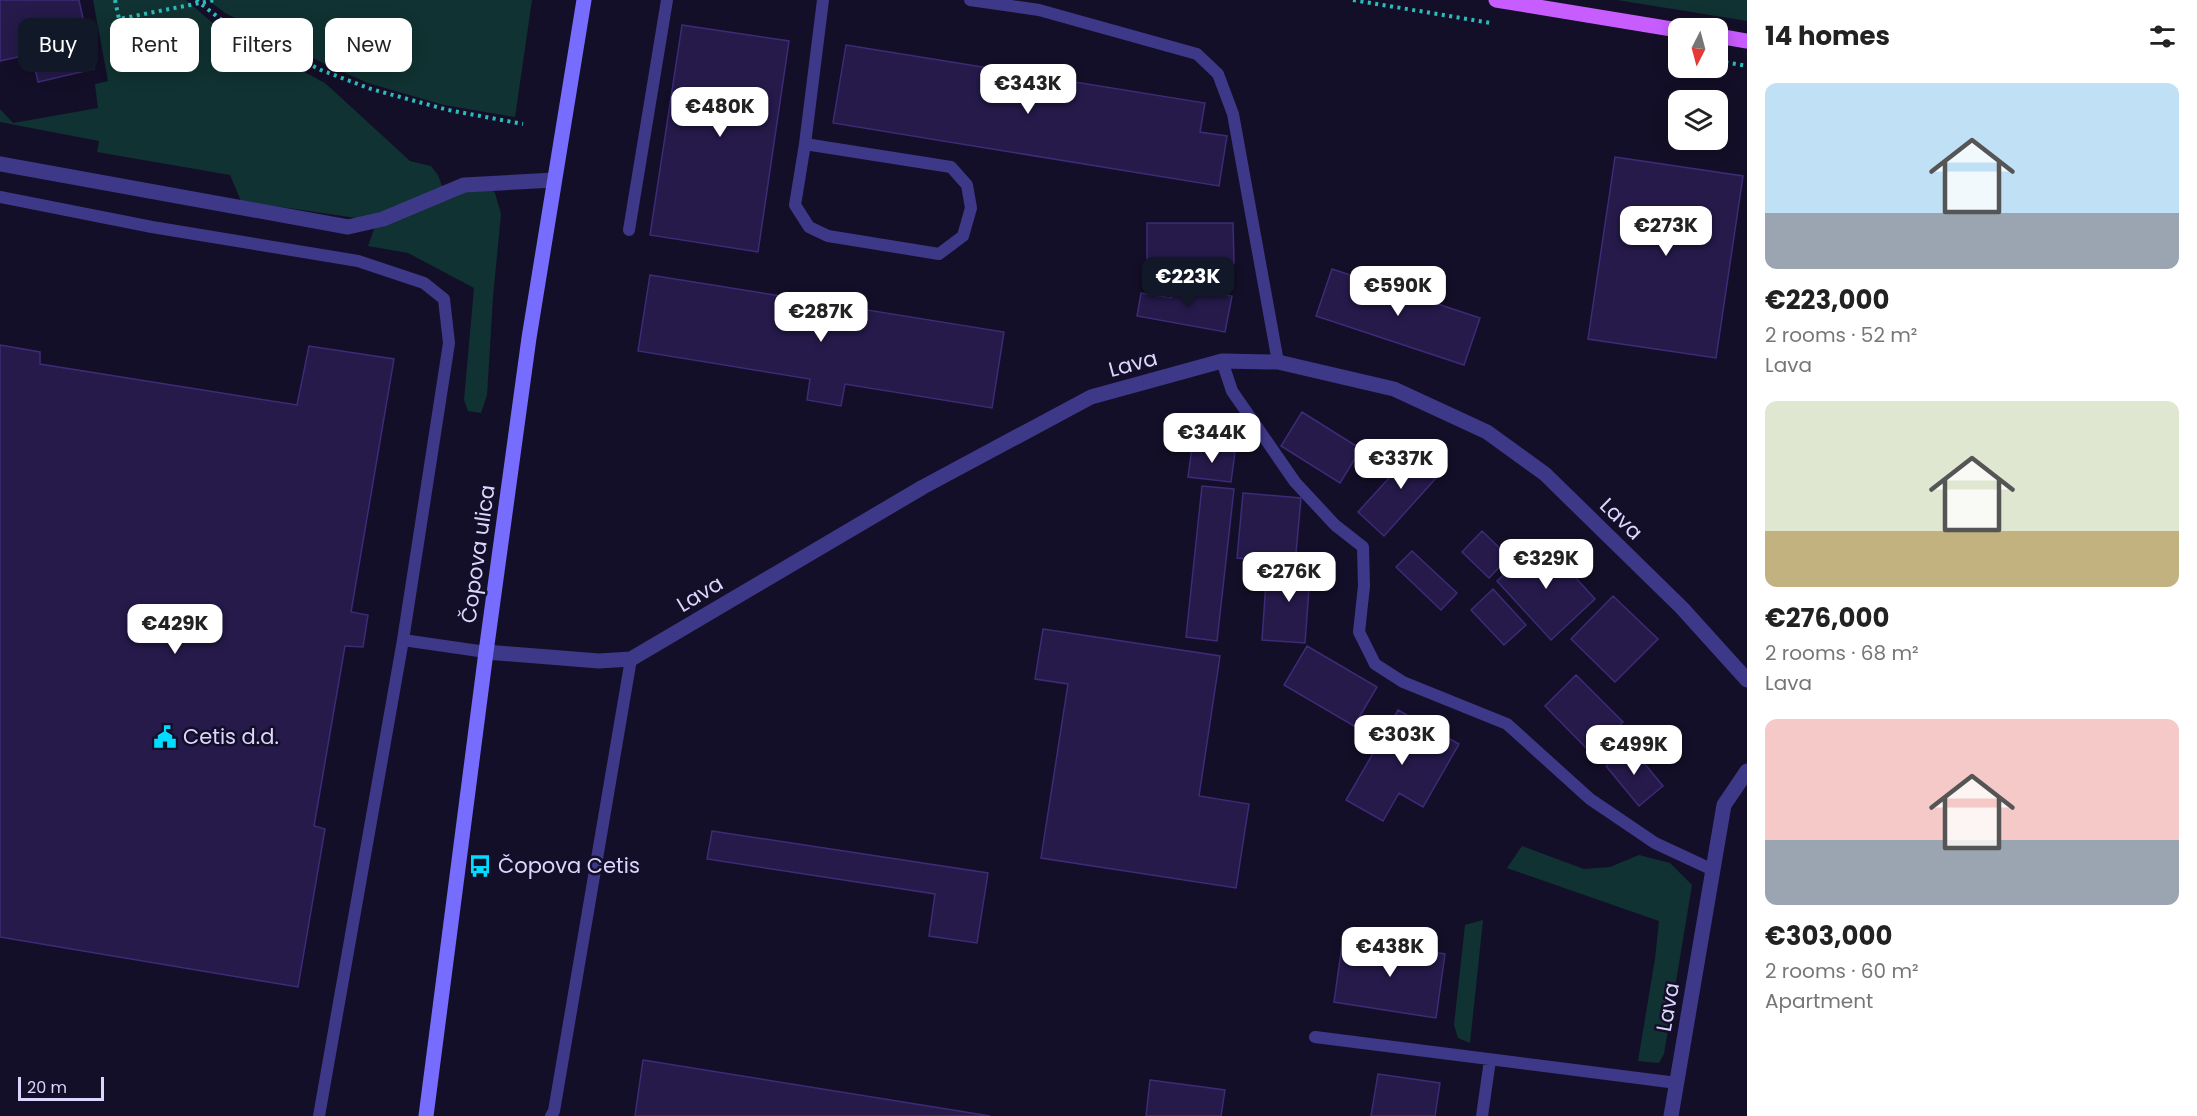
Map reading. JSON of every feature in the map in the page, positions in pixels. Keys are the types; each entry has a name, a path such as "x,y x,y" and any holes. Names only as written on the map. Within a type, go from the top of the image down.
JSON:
{"main road":[{"path":"1496,0 1668,28"},
{"path":"1728,38 1747,41"}],"street":[{"name":"Čopova ulica","path":"426,1116 529,338 584,0"},
{"path":"0,164 348,227 383,219 464,185 555,180"},
{"name":"Lava","path":"486,652 599,661 631,659 923,487 1091,397 1222,361 1278,362 1394,389 1487,432 1545,474 1682,608 1747,680"},
{"name":"Lava","path":"1671,1116 1724,805 1747,771"}],"lane":[{"path":"629,230 667,0"},
{"path":"805,144 951,167 967,185 971,208 963,236 939,254 828,236 809,227 795,206 823,0"},
{"path":"970,0 1039,10 1197,54 1218,74 1233,114 1278,362"},
{"path":"0,196 152,227 358,261 424,283 444,299 449,343 403,640 319,1116"},
{"path":"1222,361 1233,391 1295,482 1335,525 1363,547 1364,586 1359,633 1375,664 1403,682 1507,724 1590,800 1655,843 1713,870"},
{"path":"403,640 486,652"},
{"path":"554,1114 631,659"},
{"path":"1315,1037 1677,1083"},
{"path":"1482,1116 1490,1060"}],"path":[{"path":"116,0 119,19 215,0"},
{"path":"197,2 223,21 321,70 371,89 448,110 523,124"},
{"path":"1728,63 1747,66"}],"green space":[{"path":"93,0 186,0 211,22 211,72 304,72 325,83 410,161 431,166 438,175 443,189 484,183 495,193 501,214 487,395 481,413 468,411 464,400 474,288 408,253 368,246 377,221 241,201 230,175 97,152 99,141 0,122 0,109 13,123 98,108 95,84 108,81"},
{"path":"208,0 532,0 515,117 444,105 368,83 343,72 412,72 412,18 325,18 325,64 313,58 313,18 235,18"},
{"path":"1617,0 1747,0 1747,21 1741,20"},
{"path":"1522,846 1584,869 1610,867 1639,855 1670,863 1692,885 1664,1054 1659,1063 1638,1061 1659,921 1507,868"},
{"path":"1483,920 1470,1043 1458,1038 1454,1025 1465,925"}],"building":[{"path":"0,0 79,0 83,18 18,18 18,57 0,61"},
{"path":"682,25 789,41 758,252 650,235"},
{"path":"846,45 1205,103 1200,132 1227,136 1219,186 833,123"},
{"path":"36,72 81,72 38,82"},
{"path":"1615,157 1743,176 1716,358 1588,339"},
{"path":"1147,223 1233,223 1234,263 1147,264"},
{"path":"1332,269 1480,318 1464,365 1316,316"},
{"path":"650,275 1004,332 992,408 845,384 841,406 807,400 810,379 638,351"},
{"path":"1173,285 1232,296 1225,332 1137,316 1141,293 1171,298"},
{"name":"Cetis d.d.","path":"0,345 40,352 40,364 297,405 309,346 394,359 351,612 368,615 363,647 345,646 314,826 325,829 298,987 0,937"},
{"path":"1302,412 1361,449 1340,483 1281,446"},
{"path":"1419,445 1445,468 1384,536 1358,512"},
{"path":"1192,447 1235,452 1231,482 1188,477"},
{"path":"1202,486 1234,489 1217,641 1186,637"},
{"path":"1243,493 1301,498 1295,564 1237,558"},
{"path":"1482,531 1509,557 1489,578 1462,552"},
{"path":"1541,540 1595,599 1551,640 1497,581"},
{"path":"1412,551 1457,593 1441,610 1396,567"},
{"path":"1267,567 1328,571 1326,590 1309,589 1305,643 1262,640"},
{"path":"1493,589 1526,625 1504,645 1471,610"},
{"path":"1613,596 1658,639 1615,682 1571,639"},
{"path":"1043,629 1220,656 1199,796 1249,804 1236,888 1041,858 1068,684 1035,679"},
{"path":"1307,646 1377,687 1354,726 1284,685"},
{"path":"1576,675 1623,722 1591,753 1545,706"},
{"path":"1398,710 1459,744 1423,807 1399,793 1383,821 1346,800"},
{"path":"1630,746 1663,786 1639,806 1606,766"},
{"path":"712,831 988,873 977,943 929,936 935,894 707,859"},
{"path":"1343,938 1445,954 1436,1018 1334,1002"},
{"path":"643,1060 990,1116 635,1116"},
{"path":"1378,1074 1440,1083 1435,1116 1371,1116"},
{"path":"1150,1080 1225,1090 1221,1116 1146,1116"}],"place":[{"name":"Cetis d.d.","path":"165,737"},
{"name":"Čopova Cetis","path":"480,866"}]}
